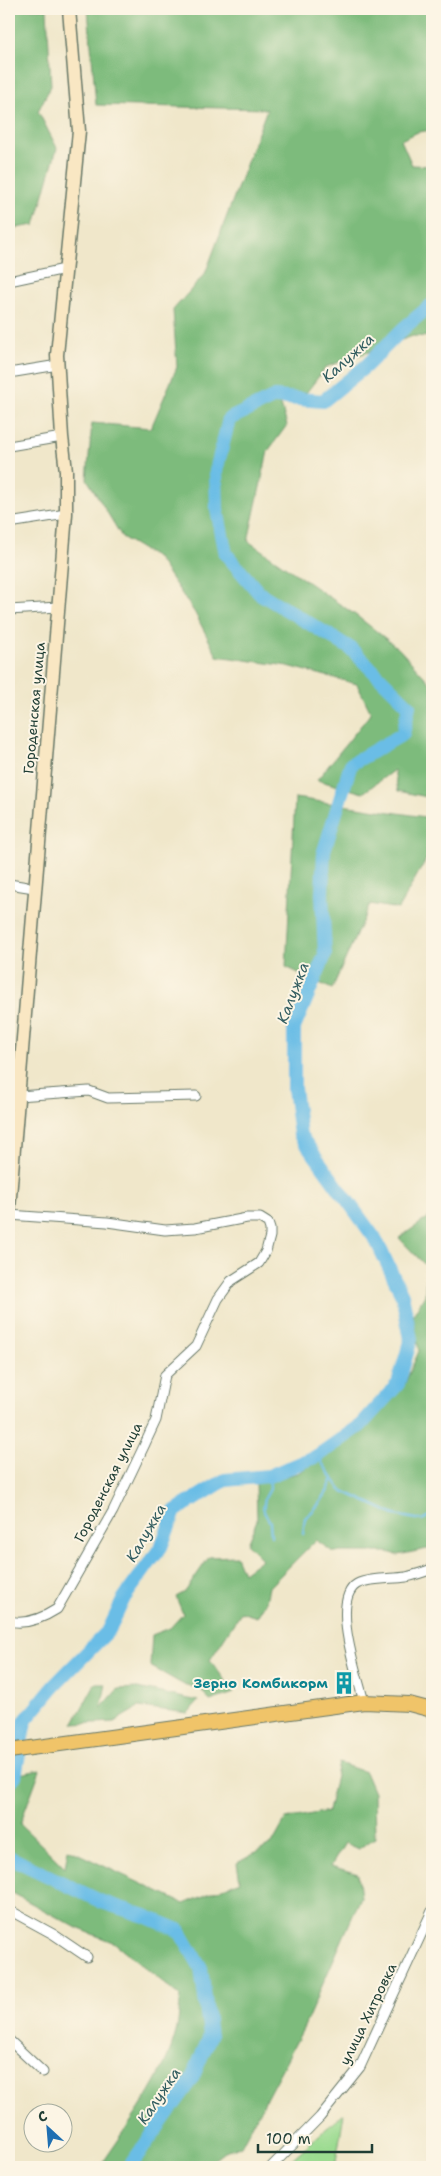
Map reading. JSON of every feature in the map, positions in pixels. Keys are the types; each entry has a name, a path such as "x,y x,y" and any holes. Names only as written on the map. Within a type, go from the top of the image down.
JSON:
{"main road":[{"path":"9,1751 364,1702 409,1704 432,1710"}],"street":[{"name":"Городенская улица","path":"9,1209 66,514 66,471 57,354 79,131 69,9"},
{"path":"9,281 65,268"},
{"path":"9,372 58,365"},
{"path":"9,446 62,437"},
{"path":"9,523 66,514"},
{"path":"9,610 58,607"},
{"path":"9,884 34,888"},
{"path":"18,1096 89,1091 108,1098 196,1096"},
{"name":"Городенская улица","path":"9,1214 107,1222 165,1230 195,1228 247,1218 260,1218 268,1224 270,1236 266,1252 259,1263 231,1281 218,1299 196,1346 165,1375 156,1420 144,1446 113,1511 57,1609 46,1617 28,1622 9,1622"},
{"path":"364,1702 346,1633 345,1610 349,1591 358,1583 408,1577 432,1569"},
{"path":"9,1910 53,1934 87,1957"},
{"name":"улица Хитровка","path":"271,2167 320,2117 360,2067 432,1911"},
{"path":"9,2040 43,2072"}],"green space":[{"path":"9,9 47,9 51,86 38,111 57,148 35,225 9,229"},
{"path":"88,9 432,9 432,130 418,132 401,140 412,165 432,166 432,337 413,336 326,367 306,393 277,392 287,425 268,451 248,541 357,616 399,649 432,685 432,798 398,791 394,770 363,793 317,780 371,713 357,684 288,666 217,656 195,613 158,559 122,537 87,479 92,423 151,428 177,367 173,310 205,274 267,109 96,105"},
{"path":"295,798 432,818 432,849 398,909 370,904 332,989 286,967"},
{"path":"432,1215 432,1548 398,1555 388,1552 333,1552 316,1540 269,1587 266,1602 257,1617 241,1612 210,1660 234,1693 210,1701 199,1687 186,1686 150,1666 152,1635 170,1628 183,1614 176,1597 185,1592 209,1557 236,1556 243,1573 262,1559 247,1544 257,1520 256,1483 298,1473 347,1441 403,1388 419,1351 413,1315 425,1295 426,1266 399,1238"},
{"path":"95,1684 106,1684 101,1708 118,1689 138,1688 198,1701 188,1713 139,1707 114,1722 73,1724"},
{"path":"339,1763 365,1772 374,1793 375,1838 358,1849 345,1843 331,1866 358,1874 361,1897 304,2027 241,2146 224,2151 203,2167 100,2167 155,2083 164,2065 177,2028 181,1997 115,1943 77,1928 9,1891 9,1776 40,1770 20,1824 65,1868 68,1849 184,1904 240,1881 237,1863 272,1844 286,1819 328,1811"},
{"path":"344,2113 335,2167 283,2167"}],"waterway":[{"name":"Калужка","path":"9,1783 15,1776 25,1721 54,1686 109,1630 124,1598 161,1547 175,1511 225,1480 269,1476 317,1456 360,1426 398,1384 411,1339 402,1295 376,1240 300,1135 294,1088 294,1028 325,955 322,894 324,851 351,764 403,734 409,706 350,648 259,593 226,554 217,510 216,471 229,419 275,397 323,401 366,366 405,327 430,306 432,307"},
{"path":"317,1456 341,1490 395,1515 422,1520 432,1515"},
{"path":"269,1476 270,1489 265,1498 263,1510 270,1522 271,1536"},
{"path":"303,1534 305,1518 322,1500 333,1479"},
{"name":"Калужка","path":"9,1857 102,1902 145,1916 179,1930 201,1968 210,2036 191,2081 129,2167"}],"place":[{"name":"Зерно Комбикорм","path":"344,1683"}]}
